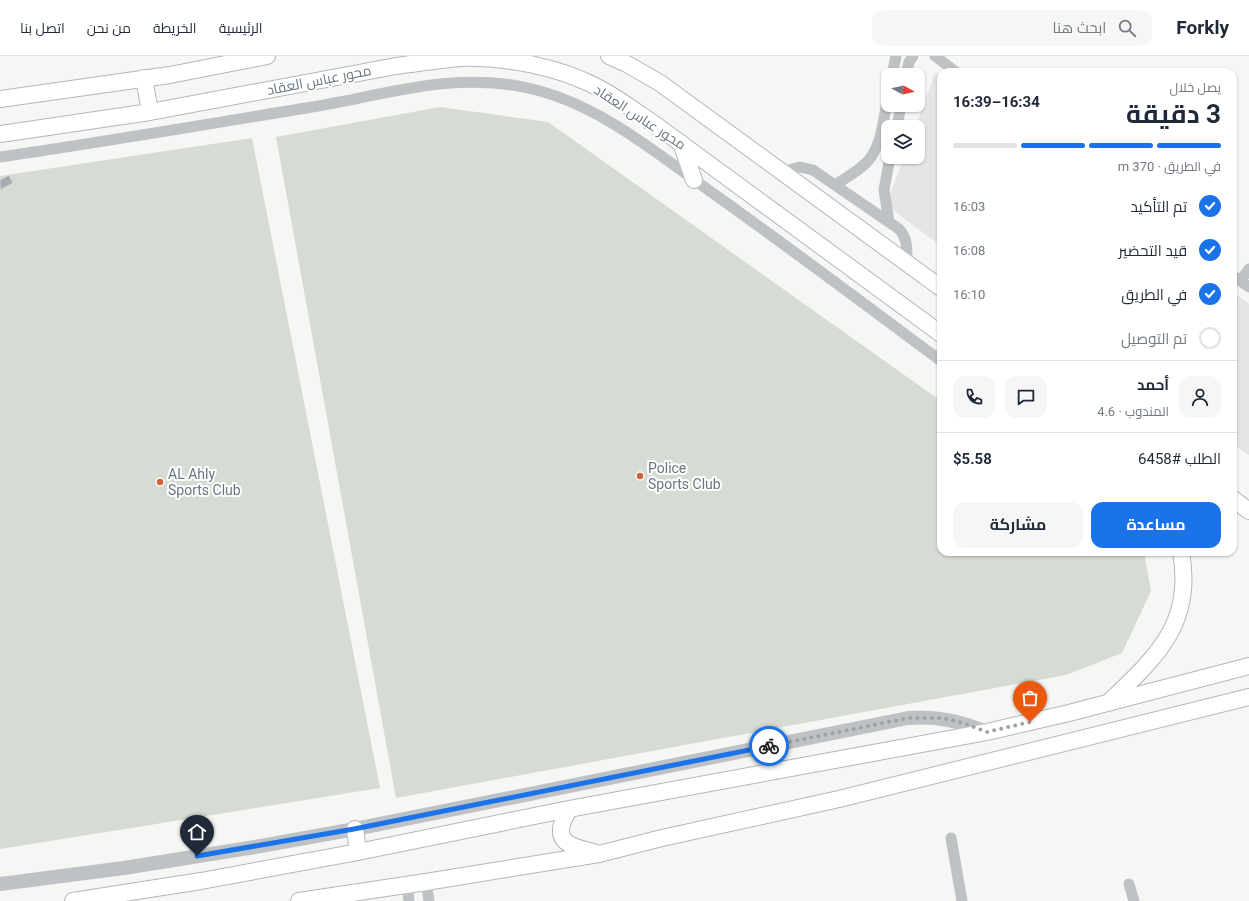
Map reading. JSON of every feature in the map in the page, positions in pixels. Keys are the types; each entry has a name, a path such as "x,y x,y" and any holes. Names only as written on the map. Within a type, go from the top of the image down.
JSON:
{"main road":[{"path":"0,99 170,75 267,56"},
{"path":"609,56 627,64 660,83 937,285"},
{"name":"محور عباس العقاد","path":"0,134 150,112 396,66 461,58 498,59 532,65 566,74 598,88 626,105 937,331"},
{"path":"144,78 150,112"},
{"path":"680,143 694,180"},
{"path":"1237,502 1249,511"},
{"path":"1108,703 1152,660 1164,644 1175,624 1184,583 1184,565 1182,556"},
{"path":"73,901 201,881 358,852 569,809 987,732 1108,703 1249,666"},
{"path":"299,901 599,854 662,838 839,799 1249,697"},
{"path":"569,809 560,829 563,839 572,845 599,854"},
{"path":"354,829 358,852"}],"street":[{"path":"893,68 896,56"},
{"path":"908,68 913,56"},
{"path":"935,56 951,68"},
{"path":"0,157 101,142 315,106 432,84 477,82 509,84 528,88 581,106 614,124 750,219 937,358"},
{"path":"835,185 859,169 871,158 881,138"},
{"path":"889,164 884,190 889,222"},
{"path":"782,172 800,167 809,168 899,229 904,235 906,243 907,263"},
{"path":"1241,281 1249,269"},
{"path":"0,884 124,868 354,829 908,718 941,718 957,721 987,732"},
{"path":"951,838 962,901"},
{"path":"426,882 430,901"},
{"path":"1129,884 1134,901"},
{"path":"407,885 409,901"}],"shaded area":[{"path":"935,73 937,74 937,243 886,205 901,164 925,164 925,120 918,120 921,112 925,112 925,100"},
{"name":"Police Sports Club","path":"440,107 548,122 937,398 937,556 1145,556 1151,591 1122,653 1066,675 396,798 276,137"},
{"name":"AL Ahly Sports Club","path":"252,138 380,788 0,849 0,176"},
{"path":"1237,295 1249,304 1249,455 1237,447"}],"building":[{"path":"9,175 13,183 0,190 0,180"}],"way so far":[{"path":"769,746 908,718 941,718 957,721 987,732 1030,722"}],"place":[{"name":"Police Sports Club","path":"640,476"},
{"name":"AL Ahly Sports Club","path":"160,482"}],"route":[{"path":"197,856 354,829 769,746"}]}
